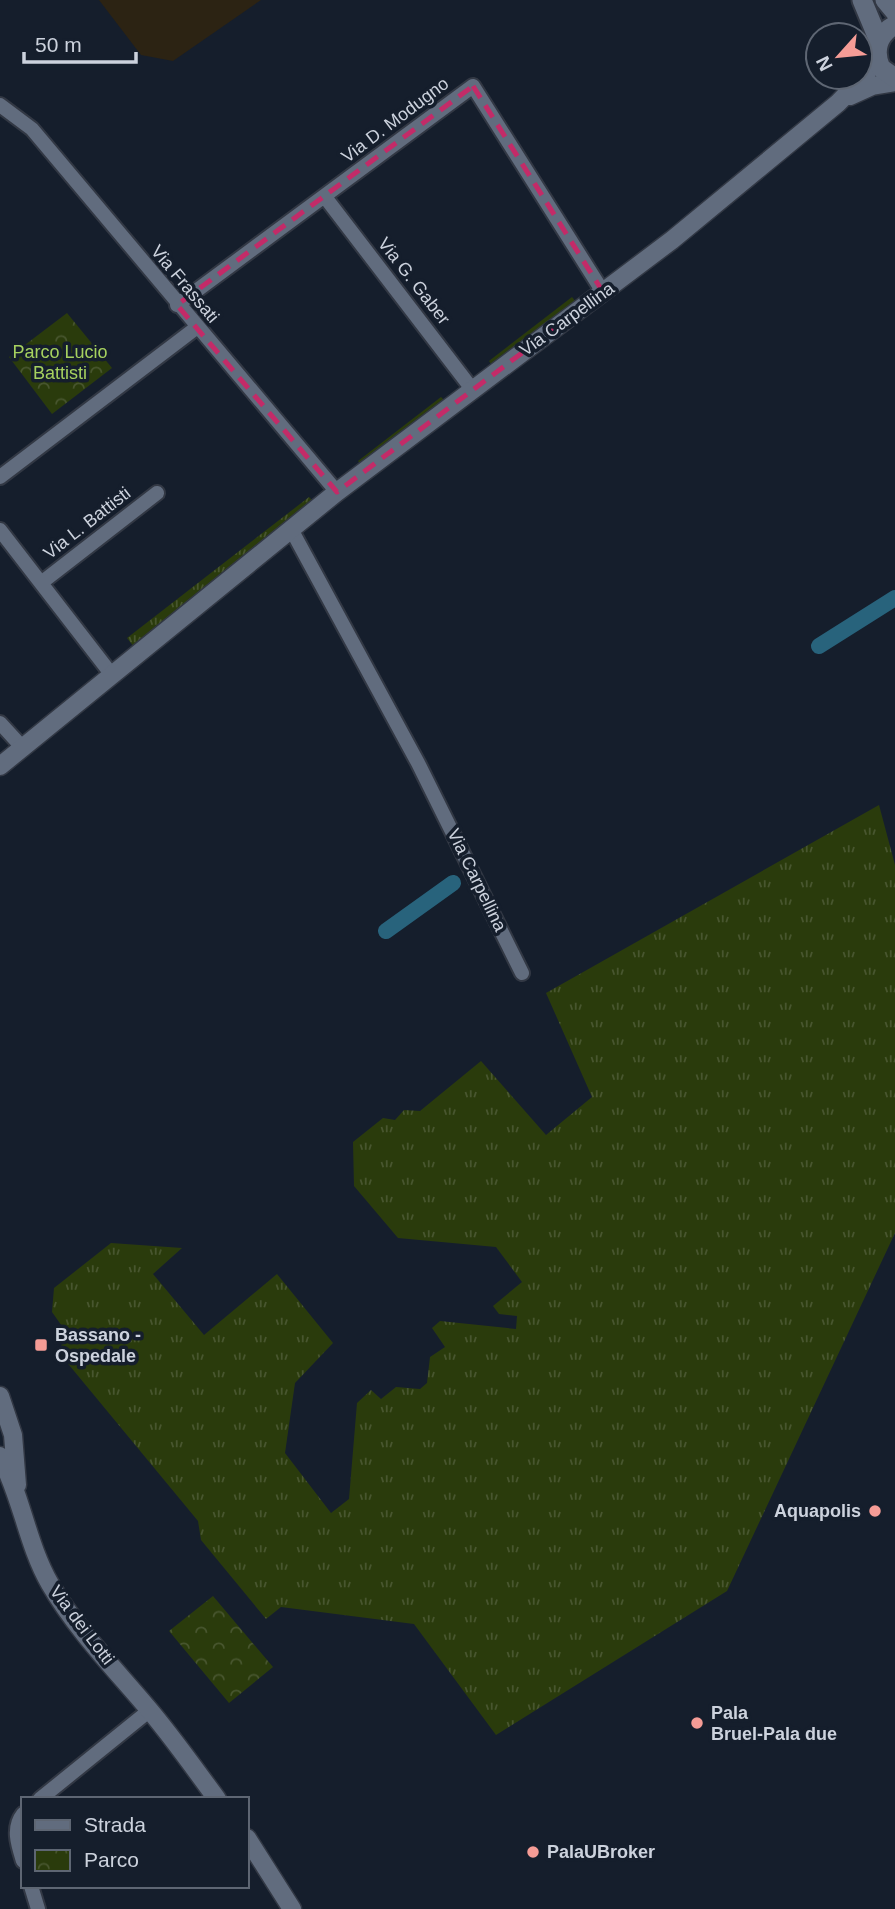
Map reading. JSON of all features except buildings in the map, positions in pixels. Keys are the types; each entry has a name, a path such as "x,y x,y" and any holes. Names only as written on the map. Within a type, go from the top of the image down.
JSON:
{"main road":[{"path":"862,0 885,73 895,80"},
{"path":"885,0 895,12"},
{"path":"878,48 895,25"}],"street":[{"path":"838,103 865,75 878,48"},
{"path":"838,103 872,86 895,80"},
{"name":"Via D. Modugno","path":"177,305 473,86 603,292"},
{"name":"Via Carpellina","path":"0,766 337,492 603,292 838,103"},
{"name":"Via Frassati","path":"0,106 32,129 177,305 337,492"},
{"name":"Via G. Gaber","path":"325,197 472,389"},
{"path":"0,477 197,328"},
{"name":"Via L. Battisti","path":"41,583 157,493"},
{"name":"Via Carpellina","path":"291,529 418,762 522,973"},
{"name":"Via L. Battisti","path":"0,530 112,675"},
{"path":"0,723 22,747"},
{"name":"Via dei Lotti","path":"0,1396 13,1435 18,1492"},
{"name":"Via dei Lotti","path":"0,1456 18,1492 34,1548 50,1584 84,1632 149,1710 215,1797"},
{"path":"42,1797 149,1710"},
{"path":"21,1816 17,1821 21,1853"},
{"path":"248,1840 292,1909"},
{"path":"32,1888 38,1909"}],"highlighted area":[{"path":"473,86 603,292 337,492 177,305"}],"shaded area":[{"path":"99,0 261,0 173,61 141,55"}],"green space":[{"path":"572,297 576,302 491,364 489,361"},
{"name":"Parco Lucio Battisti","path":"67,313 112,368 52,414 9,357"},
{"path":"441,397 444,400 360,464 358,461"},
{"path":"309,497 312,500 134,647 127,638"},
{"path":"879,805 895,865 895,1233 727,1591 496,1735 414,1624 281,1607 266,1619 201,1540 198,1521 60,1354 64,1329 52,1312 54,1288 111,1243 182,1248 153,1274 204,1335 277,1274 333,1343 295,1383 285,1453 331,1513 349,1499 357,1403 371,1390 381,1399 396,1387 420,1389 427,1383 430,1357 445,1347 432,1328 440,1321 516,1329 517,1316 499,1314 493,1306 522,1282 496,1247 398,1238 354,1186 353,1142 383,1118 395,1120 404,1110 420,1111 481,1061 546,1135 592,1097 546,993"},
{"path":"213,1596 273,1667 229,1703 169,1631"}],"waterway":[{"path":"819,646 895,598"},
{"path":"386,931 453,883"}],"place":[{"name":"Bassano - Ospedale","path":"41,1345"},
{"name":"Aquapolis","path":"875,1511"},
{"name":"Pala Bruel-Pala due","path":"697,1723"},
{"name":"PalaUBroker","path":"533,1852"}]}
